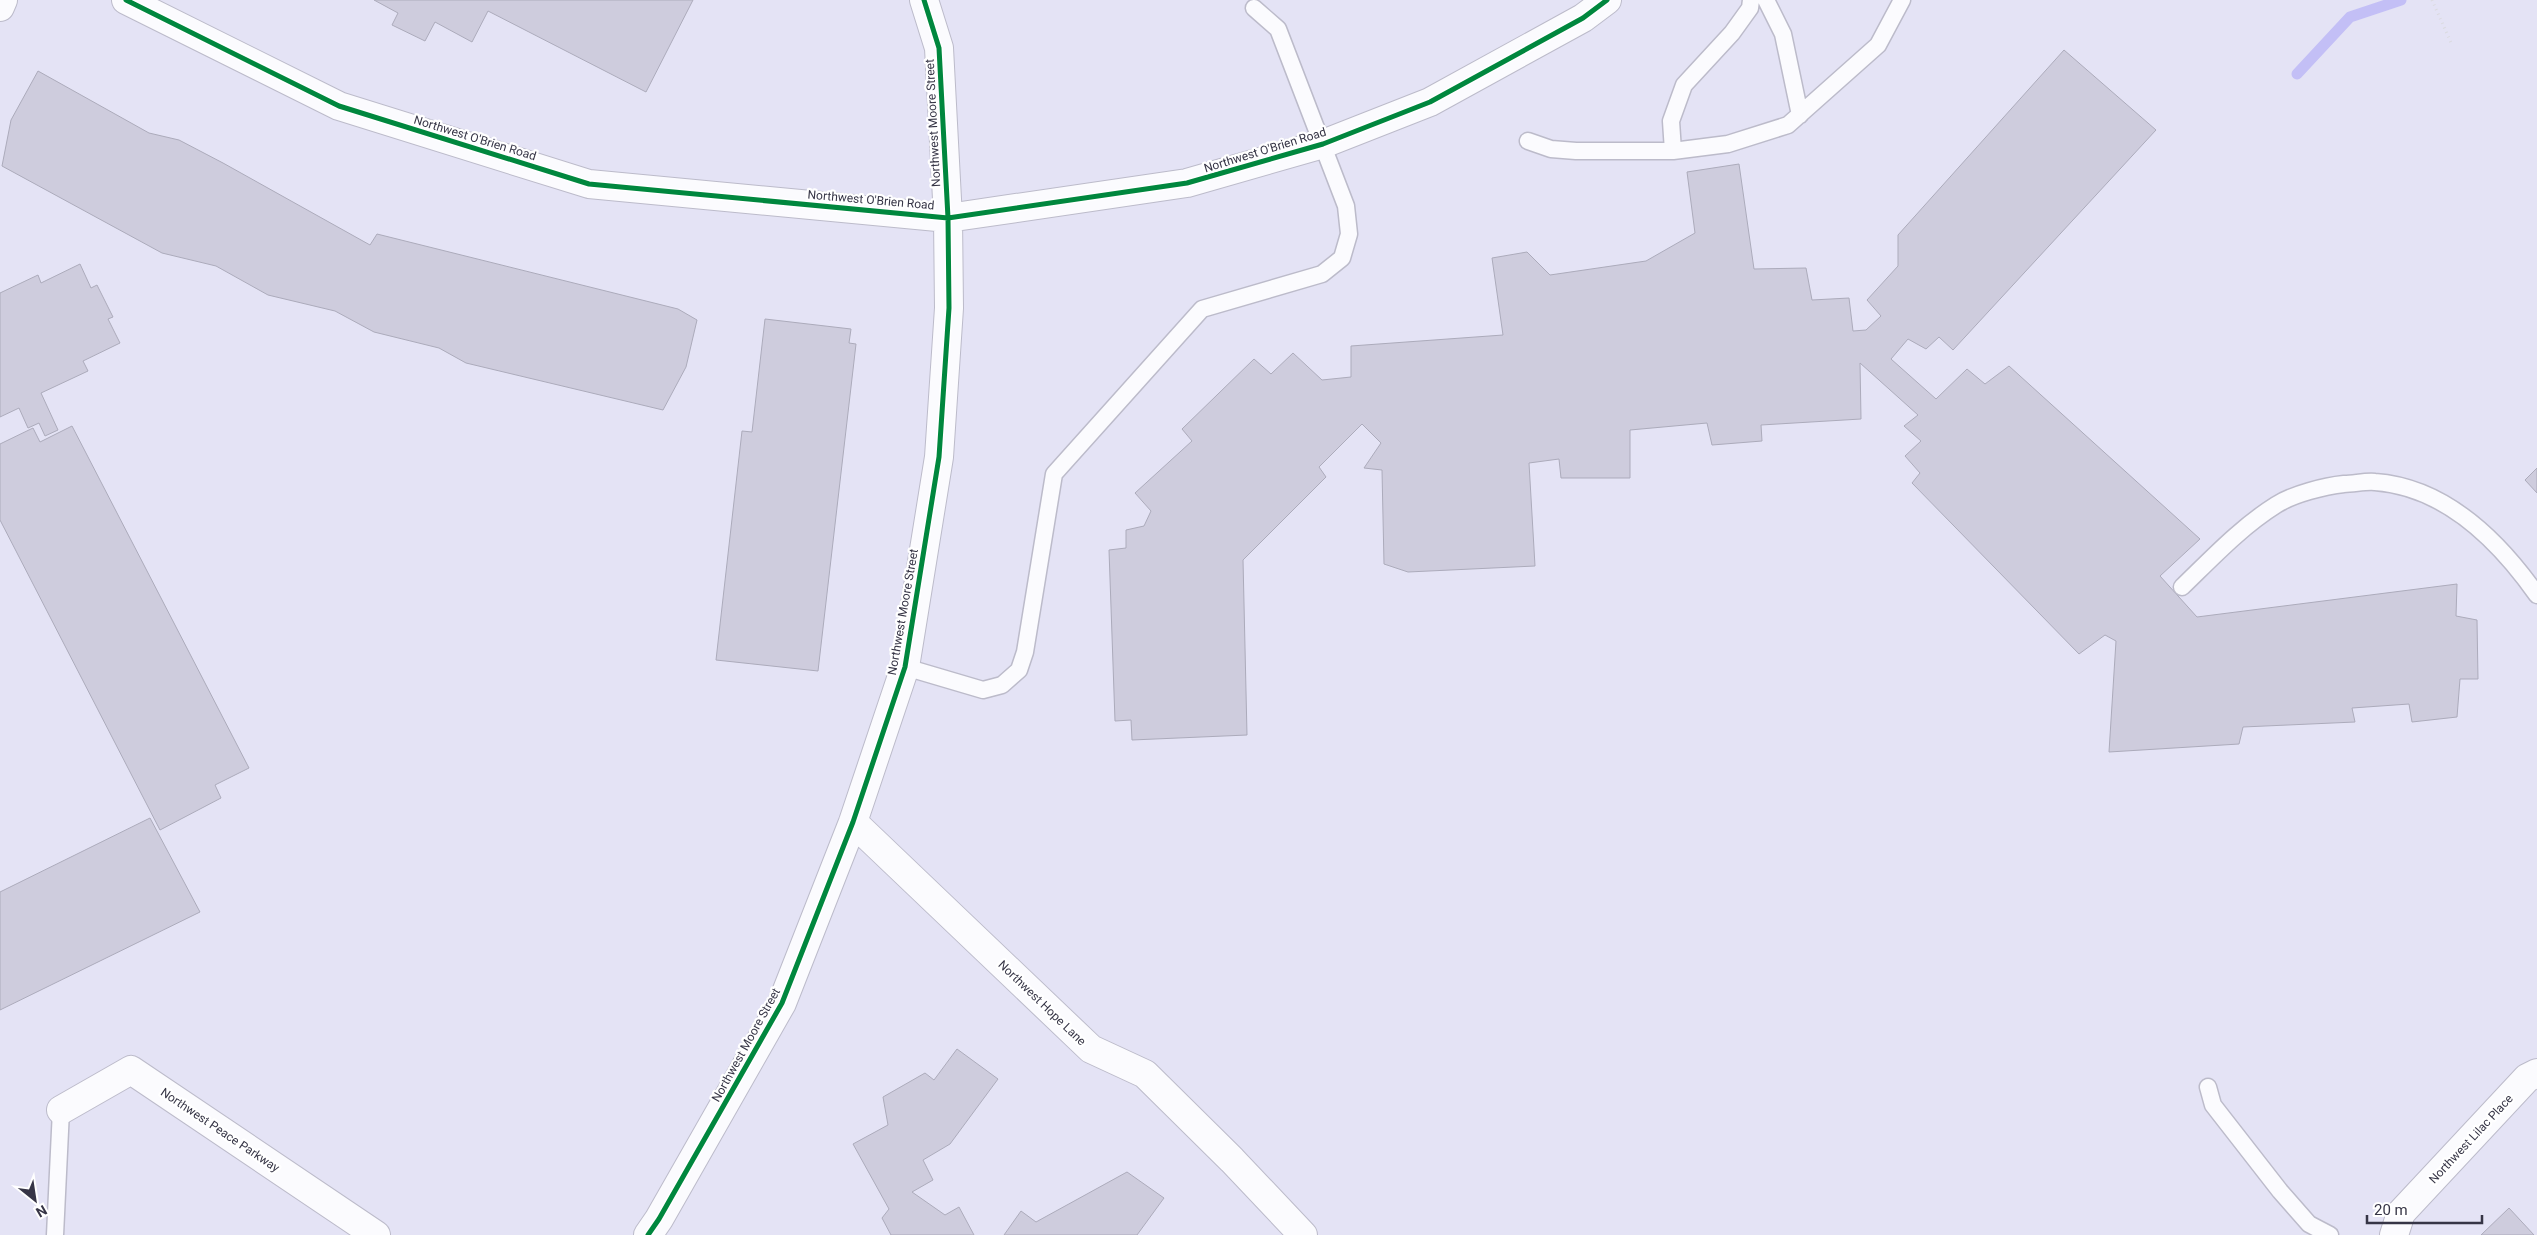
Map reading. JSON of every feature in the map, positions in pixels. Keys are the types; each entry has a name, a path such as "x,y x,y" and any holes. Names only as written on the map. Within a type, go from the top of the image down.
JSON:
{"street":[{"path":"0,7 3,0"},
{"name":"Northwest O'Brien Road","path":"126,0 339,106 589,184 948,218 1188,183 1323,144 1430,102 1583,18 1607,0"},
{"name":"Northwest Moore Street","path":"648,1235 659,1219 782,1003 853,822 905,668 939,457 949,308 948,218 939,48 924,0"},
{"name":"Northwest Hope Lane","path":"853,822 1091,1049 1145,1074 1232,1160 1302,1235"},
{"name":"Northwest Peace Parkway","path":"61,1110 131,1070 376,1235"},
{"name":"Northwest Lilac Place","path":"2394,1235 2402,1214 2527,1078 2537,1072"}],"lane":[{"path":"1673,151 1671,122 1684,85 1732,33 1750,8 1751,0"},
{"path":"1766,0 1783,34 1800,115"},
{"path":"1528,140 1551,149 1576,151 1673,151 1728,144 1788,125 1878,45 1902,0"},
{"path":"905,668 983,690 1002,684 1019,670 1025,652 1054,474 1202,309 1322,274 1342,258 1349,234 1346,206 1278,29 1254,8"},
{"path":"2182,587 2240,531 2278,503 2327,486 2375,482 2416,491 2452,507 2486,535 2517,566 2537,596"},
{"path":"2208,1087 2213,1105 2280,1192 2309,1224 2330,1235"},
{"path":"55,1235 61,1110"}],"path":[{"path":"2432,0 2452,45"}],"building":[{"path":"374,0 693,0 646,92 488,11 472,42 435,22 425,41 392,25 398,13"},
{"path":"2064,50 2156,130 1953,350 1939,337 1926,349 1908,339 1891,359 1936,399 1967,369 1985,384 2009,366 2200,539 2160,576 2197,617 2457,584 2456,616 2477,620 2478,679 2460,679 2457,717 2412,722 2409,704 2352,708 2355,722 2243,727 2239,744 2109,752 2116,641 2105,635 2079,654 1912,483 1920,473 1905,456 1921,441 1904,426 1918,415 1860,363 1861,419 1761,425 1762,441 1712,445 1707,423 1630,430 1630,478 1561,478 1559,459 1529,463 1535,566 1408,572 1384,564 1382,470 1364,468 1381,443 1362,424 1319,467 1326,477 1243,560 1247,735 1132,740 1131,720 1115,721 1109,550 1126,548 1126,530 1144,526 1151,511 1135,493 1192,441 1182,429 1254,359 1271,374 1293,353 1322,380 1351,377 1351,346 1503,335 1492,258 1527,252 1550,275 1646,261 1695,233 1687,172 1739,164 1754,269 1806,268 1812,300 1849,298 1853,331 1866,330 1881,316 1867,300 1898,266 1898,235"},
{"path":"38,71 149,133 179,140 223,163 370,245 377,234 678,309 697,320 686,367 663,410 466,363 439,348 374,332 335,311 268,295 216,266 162,253 2,166 11,120"},
{"path":"80,264 91,288 97,285 113,317 108,319 120,343 83,361 88,371 41,393 58,430 45,436 39,423 28,428 19,408 0,417 0,293 38,275 41,283"},
{"path":"765,319 851,329 849,343 856,344 818,671 716,660 742,431 752,432"},
{"path":"72,426 249,768 215,785 221,798 160,830 0,520 0,444 33,428 40,442"},
{"path":"2537,468 2537,493 2525,480"},
{"path":"150,818 200,912 0,1010 0,892"},
{"path":"957,1049 998,1079 950,1144 923,1160 933,1180 912,1192 945,1215 959,1207 974,1235 891,1235 882,1218 889,1209 853,1144 888,1125 883,1097 925,1073 934,1080"},
{"path":"1127,1172 1164,1198 1137,1235 1004,1235 1021,1211 1036,1222"},
{"path":"2509,1208 2534,1235 2481,1235"}],"waterway":[{"path":"2297,74 2350,17 2401,0"}],"cycle path":[{"path":"126,0 339,106 589,184 948,218 1187,183 1323,144 1430,102 1583,18 1607,0"},
{"path":"648,1235 659,1219 782,1003 853,822 905,667 939,457 949,308 948,218 939,48 924,0"}]}
